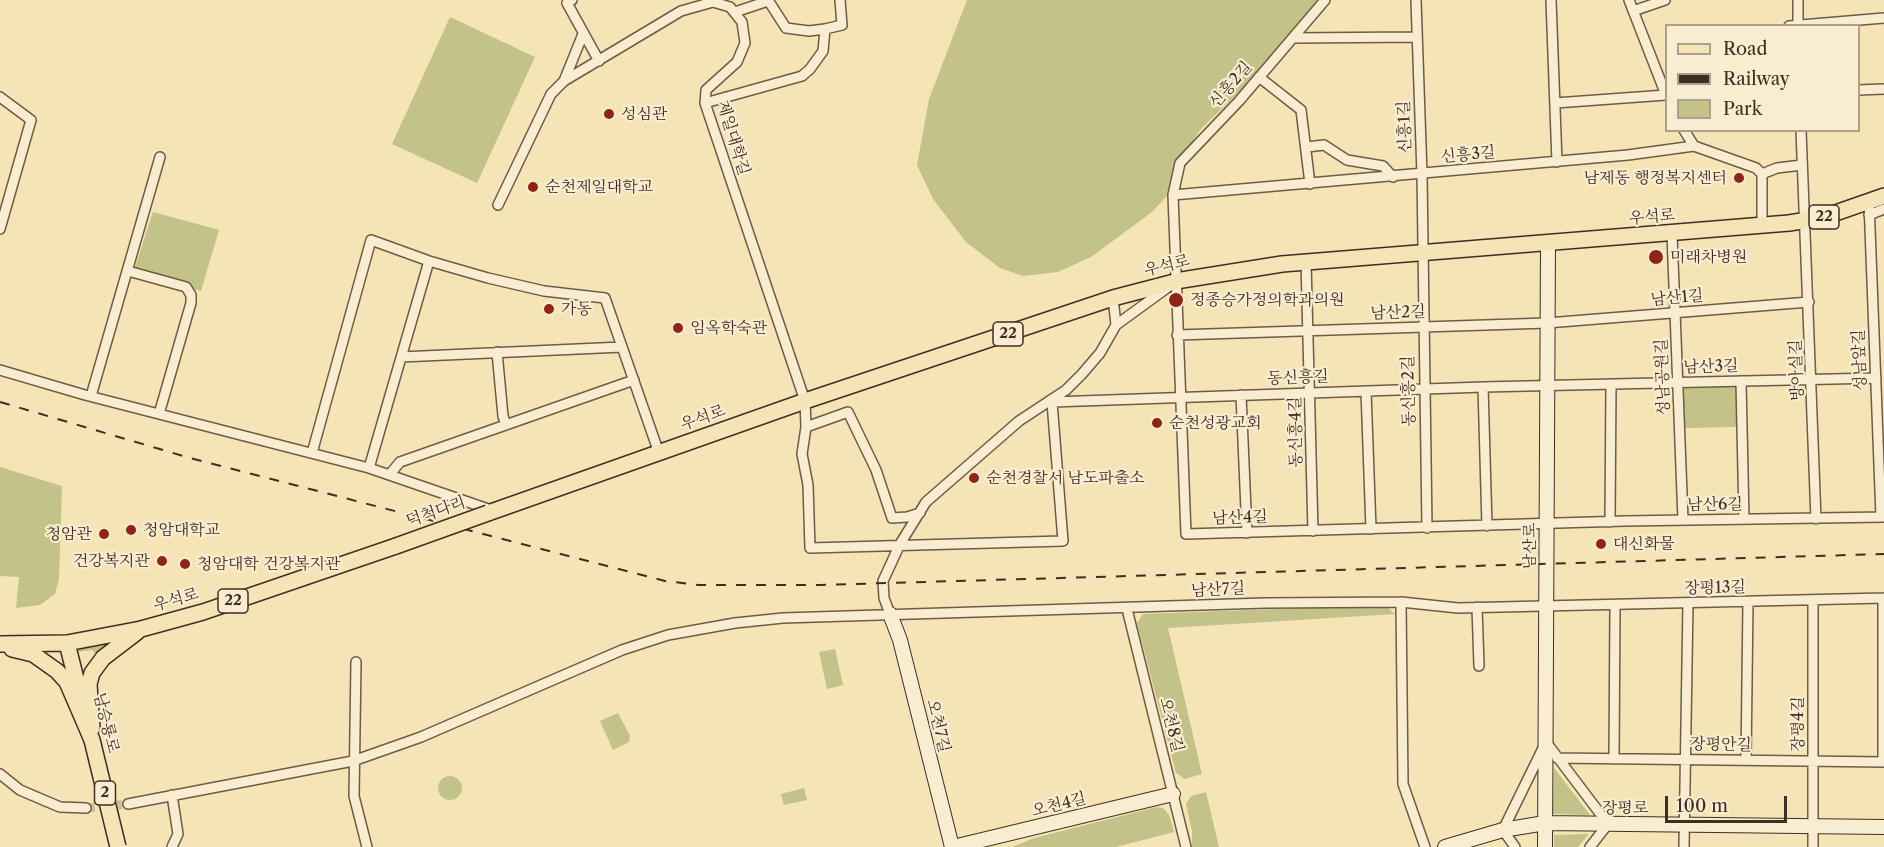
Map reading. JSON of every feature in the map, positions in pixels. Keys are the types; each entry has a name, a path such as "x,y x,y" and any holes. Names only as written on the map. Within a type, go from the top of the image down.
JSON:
{"main road":[{"name":"우석로","path":"491,512 805,401 1113,298 1175,282 1231,270 1306,262 1672,234 1805,221 1869,209 1884,196"},
{"name":"덕척다리","path":"396,546 491,512"},
{"name":"우석로","path":"0,645 67,643 141,628 203,612 396,546"},
{"path":"92,740 89,684 92,673 103,658 141,628"},
{"name":"남승룡로","path":"67,643 118,847"},
{"path":"0,645 33,654 57,671 67,682 92,740"}],"street":[{"path":"572,0 567,3 599,61"},
{"path":"498,205 551,94 564,81 681,10 701,2 722,3 735,12 768,0 786,28 801,31 842,25 840,0"},
{"name":"신흥2길","path":"1173,195 1180,163 1239,101 1325,0"},
{"name":"신흥1길","path":"1416,0 1423,253"},
{"path":"1551,0 1557,162"},
{"path":"1629,0 1662,66 1665,88"},
{"path":"1633,11 1665,0"},
{"path":"1795,24 1798,0"},
{"name":"제일대학길","path":"735,12 745,32 742,53 732,67 706,90 705,103 805,401 806,427"},
{"path":"1804,24 1884,18"},
{"path":"705,103 802,76 823,51 825,29"},
{"path":"564,81 583,34"},
{"path":"1293,38 1417,37"},
{"path":"1259,77 1302,110 1310,184"},
{"path":"1860,90 1884,89"},
{"path":"1555,103 1665,95"},
{"path":"0,97 31,120 0,229"},
{"path":"1685,132 1694,146 1756,168 1762,174 1762,226"},
{"name":"방아실길","path":"1801,132 1816,519"},
{"path":"1307,147 1324,145 1347,160 1383,166 1393,177"},
{"name":"신흥3길","path":"1173,195 1557,162 1694,146"},
{"path":"91,396 160,157"},
{"path":"1762,174 1777,168 1802,165"},
{"path":"890,614 884,598 883,581 900,544 931,497 1020,421 1052,400 1082,374 1100,353 1116,325 1175,282 1173,195"},
{"path":"1869,209 1884,209"},
{"name":"성남앞길","path":"1869,209 1876,378 1881,430 1882,517"},
{"name":"성남공원길","path":"1672,234 1683,520"},
{"path":"312,453 371,240 429,261 544,291 605,298 659,453"},
{"name":"남산로","path":"1545,847 1548,244"},
{"name":"동신흥2길","path":"1423,253 1427,528"},
{"path":"369,468 429,261"},
{"name":"동신흥4길","path":"1306,262 1313,531"},
{"path":"128,271 186,287 190,295 191,303 159,414"},
{"name":"남산4길","path":"1175,282 1186,534 1547,525"},
{"path":"1113,298 1117,312 1116,325"},
{"name":"남산1길","path":"1547,323 1809,302"},
{"name":"남산2길","path":"1177,335 1547,323"},
{"path":"401,357 622,346"},
{"path":"496,352 506,425"},
{"path":"0,370 390,474 491,512"},
{"name":"남산3길","path":"1547,387 1876,378"},
{"path":"390,474 400,462 634,381"},
{"path":"1741,381 1744,519"},
{"path":"1610,522 1611,385"},
{"path":"1483,387 1487,526"},
{"name":"동신흥길","path":"1052,400 1547,387"},
{"path":"1366,391 1371,529"},
{"path":"1241,395 1247,533"},
{"path":"920,513 892,518 876,470 848,412 806,427 802,454 808,485 810,548 1064,541 1052,400"},
{"name":"남산6길","path":"1547,525 1882,517"},
{"path":"1884,598 1884,762"},
{"name":"장평13길","path":"1546,606 1884,598"},
{"name":"장평4길","path":"1813,600 1813,847"},
{"path":"1401,602 1403,784 1425,847"},
{"name":"남산7길","path":"128,804 353,761 421,737 622,650 668,635 783,618 1265,603 1401,602 1445,607 1546,606"},
{"path":"1746,760 1748,602"},
{"path":"1684,847 1688,603"},
{"path":"1614,759 1615,605"},
{"path":"1477,607 1479,666"},
{"name":"오천8길","path":"1127,609 1186,847"},
{"name":"오천7길","path":"890,614 900,640 953,847"},
{"path":"356,662 354,796 367,847"},
{"path":"1515,847 1503,830 1546,742 1608,824 1590,847"},
{"name":"장평안길","path":"1557,758 1884,762"},
{"path":"0,774 20,790 60,807 86,808"},
{"name":"오천4길","path":"953,847 1173,794"},
{"path":"172,795 178,834 172,847"},
{"name":"장평로","path":"1445,847 1503,830 1545,824 1884,827"}],"green space":[{"path":"967,0 1319,0 1256,75 1200,130 1180,163 1174,188 1152,212 1091,257 1058,272 1023,276 1000,268 966,242 933,199 917,165 929,99"},
{"path":"450,17 535,57 477,183 392,144"},
{"path":"153,212 219,230 201,291 139,274 135,267"},
{"path":"1689,385 1732,385 1737,389 1738,427 1684,428 1683,390"},
{"path":"0,467 62,486 59,579 55,594 40,605 16,608 19,577 0,576"},
{"path":"1385,605 1395,614 1168,628 1202,774 1185,779 1176,773 1137,623 1143,614"},
{"path":"115,640 97,655 92,650 76,652 76,647"},
{"path":"835,649 843,685 827,689 819,652"},
{"path":"618,713 630,736 629,742 613,750 600,721"},
{"path":"1554,768 1590,815 1553,814"},
{"path":"450,776 459,779 462,788 459,797 450,800 441,797 438,788 441,779"},
{"path":"804,788 807,800 784,805 781,794"},
{"path":"1206,792 1219,847 1192,847 1192,831 1186,804 1191,796"},
{"path":"1157,807 1163,808 1169,815 1174,832 1116,847 1012,847 1034,838"},
{"path":"1589,834 1578,847 1554,847 1554,835"}],"tunnel":[{"path":"86,808 128,804"}],"railway":[{"path":"0,402 190,458 665,581 699,585 820,585 1884,554"}],"place":[{"name":"성심관","path":"609,114"},
{"name":"남제동 행정복지센터","path":"1739,178"},
{"name":"순천제일대학교","path":"533,187"},
{"name":"미래차병원","path":"1656,257"},
{"name":"정종승가정의학과의원","path":"1176,300"},
{"name":"가동","path":"549,309"},
{"name":"임옥학숙관","path":"678,328"},
{"name":"순천성광교회","path":"1157,423"},
{"name":"순천경찰서 남도파출소","path":"974,478"},
{"name":"청암대학교","path":"131,530"},
{"name":"청암관","path":"104,534"},
{"name":"대신화물","path":"1601,544"},
{"name":"건강복지관","path":"162,561"},
{"name":"청암대학 건강복지관","path":"185,564"}]}
